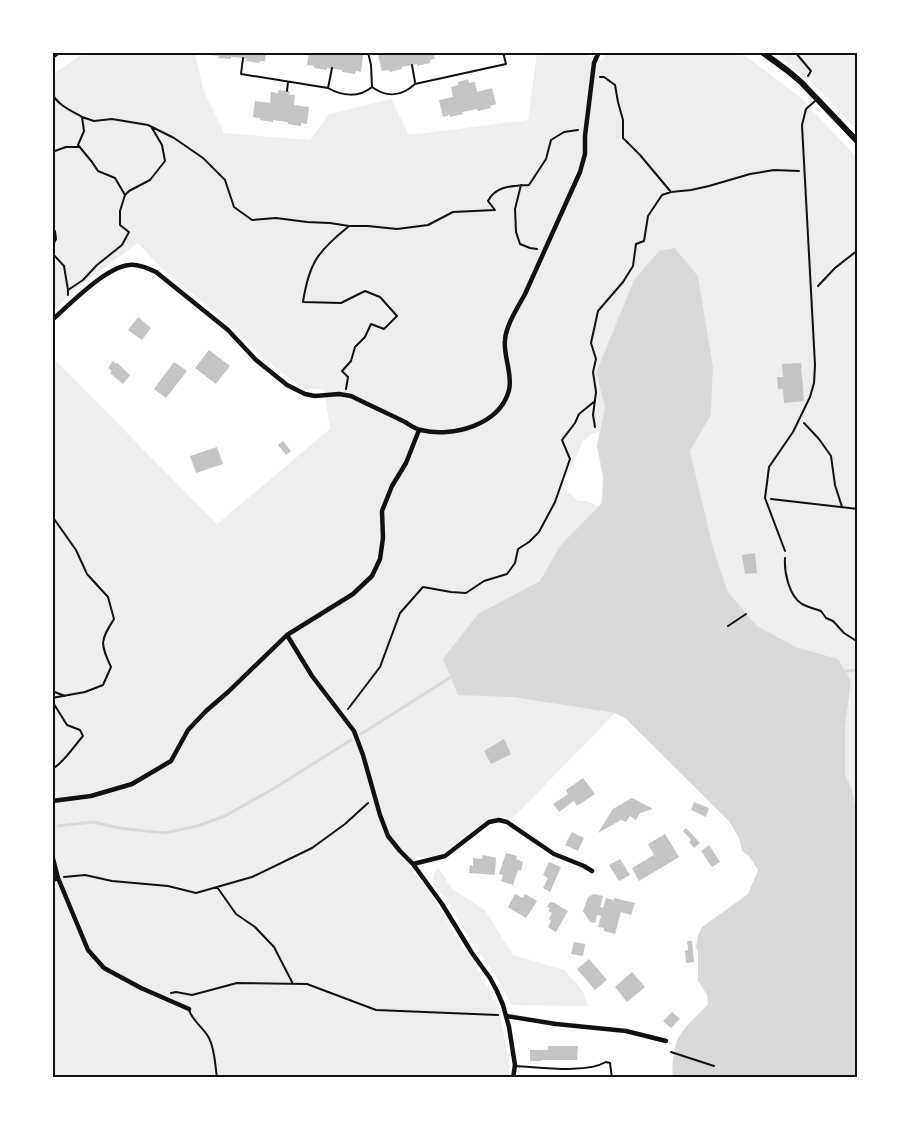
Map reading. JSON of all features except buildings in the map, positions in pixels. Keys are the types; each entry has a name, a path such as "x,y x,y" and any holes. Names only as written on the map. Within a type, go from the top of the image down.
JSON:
{"street":[{"path":"52,57 59,52"},
{"path":"762,52 789,70 858,142"},
{"path":"52,320 114,269 128,265 142,266 156,272 228,330 256,360 287,385 305,394 315,396 345,394 419,430 433,432 477,426 498,410 509,390 510,381 504,340 580,172 585,154 592,76 598,53"},
{"path":"52,801 91,796 132,784 171,761 188,730 287,636 353,594 372,576 380,559 383,538 382,511 392,486 406,464 419,430"},
{"path":"287,636 312,676 354,731 388,836 442,904 490,978 504,1005 515,1066 513,1077"},
{"path":"412,864 445,856 489,822 499,820 507,822 554,854 592,871"},
{"path":"52,855 55,879 88,950 104,968 189,1009"},
{"path":"506,1016 626,1031 666,1041"}],"lane":[{"path":"785,552 765,498 769,467 793,432 810,397 814,383 815,365 802,125 806,109 818,99"},
{"path":"189,1009 191,1017 209,1038 214,1051 217,1077"},
{"path":"515,1066 580,1069 599,1066 606,1062 610,1063 612,1077"}],"path":[{"path":"368,52 372,87"},
{"path":"372,87 375,90 392,94 406,92 415,84 506,64 503,52"},
{"path":"795,52 810,71 804,86"},
{"path":"243,58 241,74 328,88 341,95 367,91 372,87"},
{"path":"412,65 415,84"},
{"path":"328,88 332,68"},
{"path":"462,73 464,80"},
{"path":"592,76 604,77 615,85 623,120 623,138 671,192"},
{"path":"287,91 288,82"},
{"path":"52,93 54,98 82,117 94,121 112,119 150,126 174,138 203,158 225,180 234,207 252,220 276,218 397,229 428,225 453,212 495,210 488,201 491,194 506,186 529,185 546,159 551,140 564,132 586,128"},
{"path":"82,117 84,131 78,145 98,171 115,178 125,195"},
{"path":"68,290 83,280 97,265 122,245 129,232 120,225 120,212 125,195 150,180 165,161 162,145 150,126"},
{"path":"52,152 66,147 80,147"},
{"path":"595,428 593,415 596,392 592,372 596,358 591,343 598,311 623,282 633,266 636,244 644,241 648,216 662,195 766,171 804,172"},
{"path":"520,185 515,209 516,232 520,244 530,248 545,249"},
{"path":"345,394 348,377 342,371 351,361 355,347 365,337 371,324 384,330 397,316 380,297 365,291 341,303 303,302 307,279 317,256 349,226"},
{"path":"52,231 55,231 56,239 52,247"},
{"path":"811,293 835,268 858,250"},
{"path":"52,254 64,266 69,306"},
{"path":"343,716 380,667 400,613 423,587 466,593 484,581 507,574 515,563 518,549 530,542 539,532 555,502 570,459 562,440 579,414 595,401"},
{"path":"799,420 819,439 831,456 835,485 842,507"},
{"path":"765,498 858,509"},
{"path":"52,516 76,550 87,574 108,597 114,619 104,635 103,649 111,667 103,685 52,700 67,725 80,729 83,736 60,765 52,769"},
{"path":"785,552 785,576 800,603 821,611 826,618 858,642"},
{"path":"728,626 746,614"},
{"path":"52,691 65,696"},
{"path":"55,879 85,875 112,881 168,886 196,893 252,877 312,848 375,798"},
{"path":"216,887 236,914 255,927 274,947 292,983"},
{"path":"158,996 176,992 192,995 237,983 292,983 307,984 376,1010 506,1016"},
{"path":"671,1052 714,1066"}],"shaded area":[{"path":"84,53 195,53 203,89 224,133 310,140 329,114 391,99 409,135 528,120 537,53 583,53 602,61 607,53 739,53 800,97 857,158 857,813 852,790 845,774 845,728 851,681 838,659 796,647 757,626 728,592 714,551 690,451 711,415 713,367 698,276 675,248 596,373 605,407 600,431 583,441 561,485 578,501 586,501 598,506 602,503 531,699 615,713 511,820 504,817 487,820 444,853 430,858 417,857 408,866 431,893 498,1006 510,1066 508,1077 446,1075 445,1078 53,1077 52,654 55,652 53,646 53,358 217,524 330,429 324,389 305,389 291,380 262,357 230,325 160,267 138,243 91,277 53,311 53,74"},
{"path":"775,53 857,53 857,130 812,83"},
{"path":"675,248 698,276 713,367 711,415 690,451 714,551 728,592 757,626 796,647 838,659 851,681 845,728 845,774 852,790 857,813 857,1077 673,1077 672,1067 679,1036 708,1004 707,995 698,981 696,947 698,935 702,927 748,894 758,870 749,856 742,851 739,838 729,821 625,718 615,713 513,697 458,695 443,659 478,614 540,581 560,546 602,503 603,476 597,446 605,407 596,373 634,280 659,251"},
{"path":"438,867 452,889 485,910 513,955 564,970 583,991 588,1006 512,1005 496,976 434,885 434,874"}],"waterway":[{"path":"845,671 858,670"},
{"path":"361,734 451,677"},
{"path":"58,826 93,822 119,828 165,833 197,826 225,816 351,740"}]}
